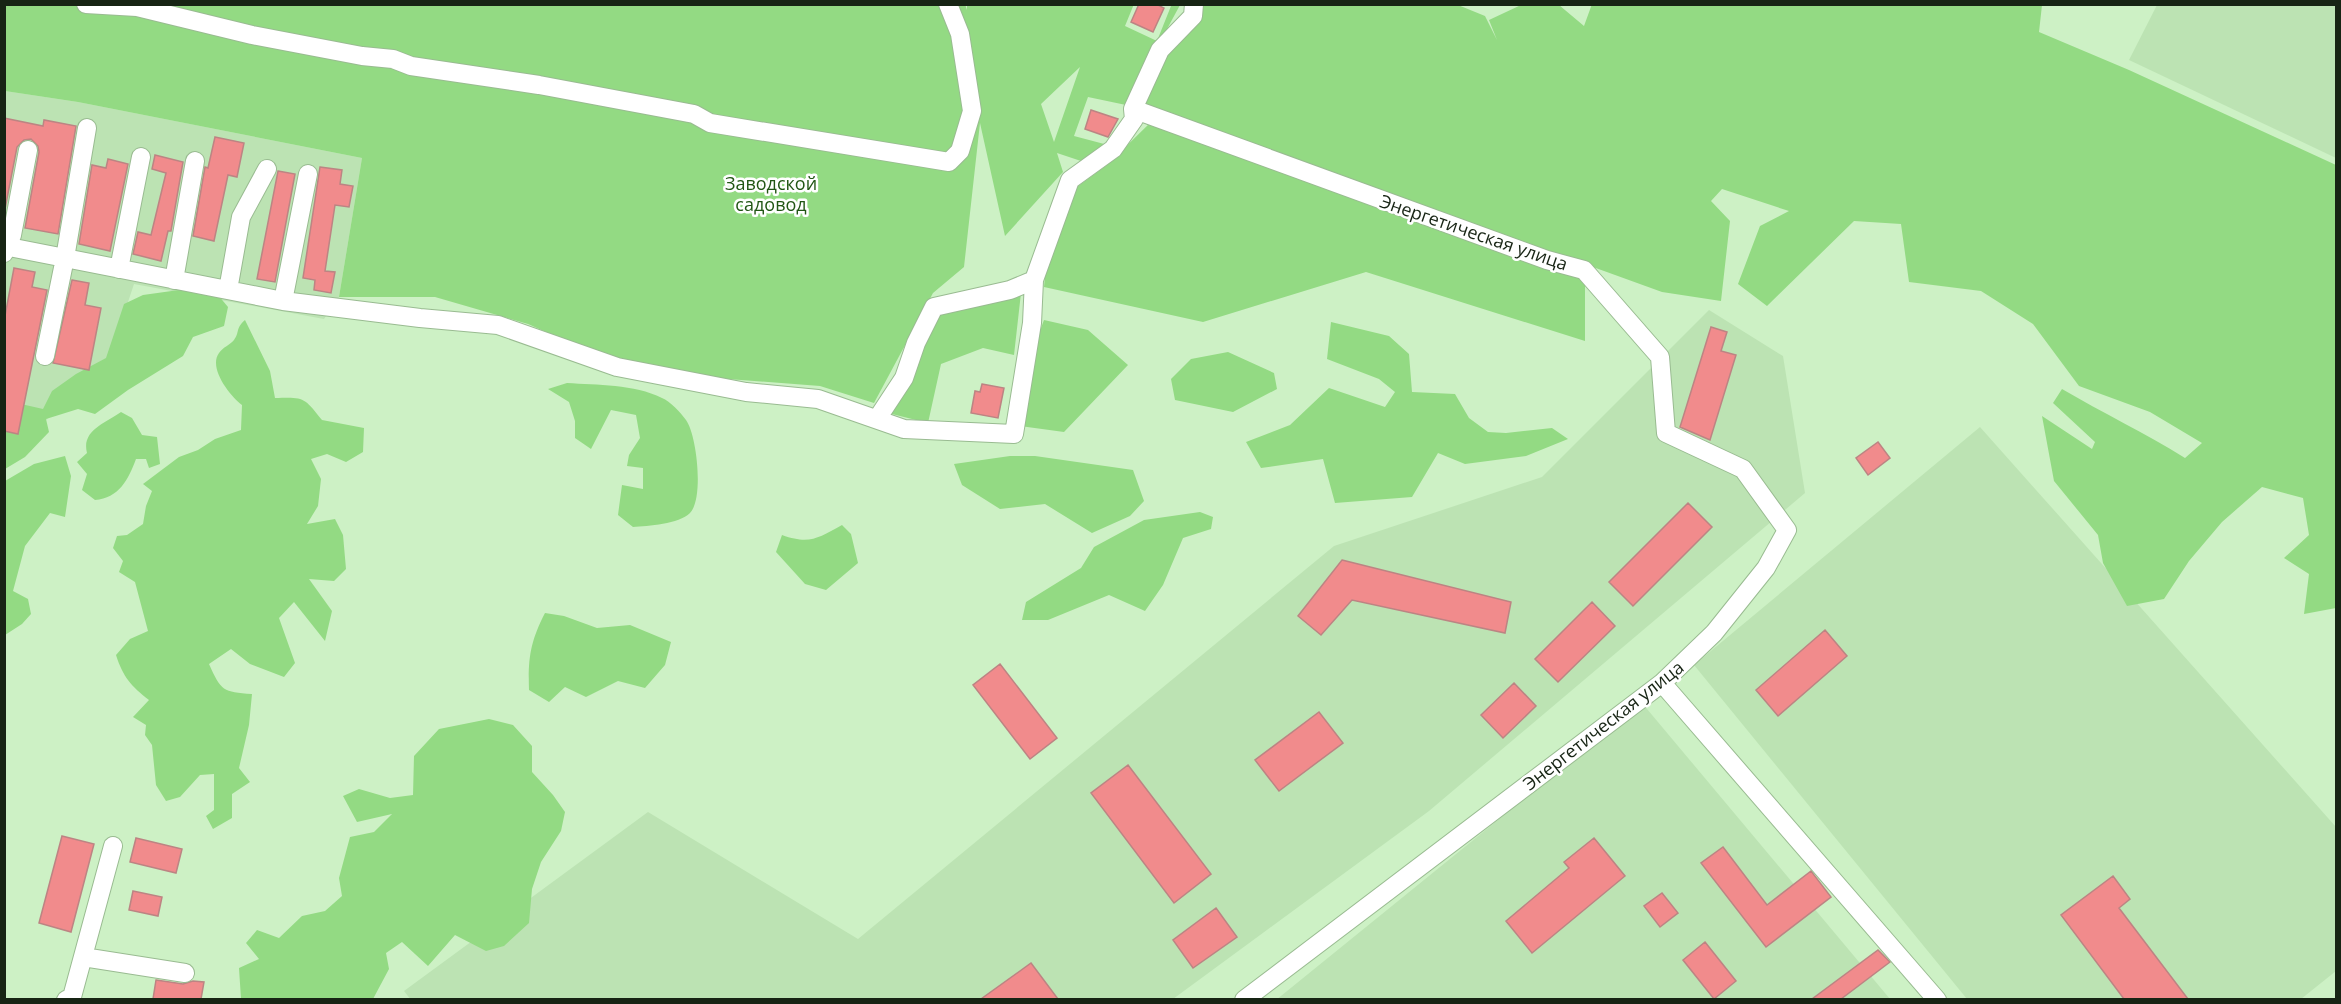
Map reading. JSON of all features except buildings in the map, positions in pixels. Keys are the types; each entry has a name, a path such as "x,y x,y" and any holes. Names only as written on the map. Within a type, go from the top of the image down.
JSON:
{"street":[{"path":"86,4 137,7 263,37 362,56 393,59 411,66 539,85 694,114 710,123 949,162 960,151 972,111 960,34 948,4"},
{"path":"28,150 12,235 5,249 65,258 283,301 498,325 617,367 746,392 818,399 904,429 1014,434 1032,323 1034,280 1070,180 1113,149 1134,119 1133,110 1160,50 1193,16 1194,4"},
{"name":"Энергетическая улица","path":"1133,110 1525,252 1584,270 1660,357 1666,433 1743,469 1787,530 1766,568 1714,633 1662,683 1244,999"},
{"path":"45,356 65,258 87,128"},
{"path":"119,269 141,156"},
{"path":"174,280 195,161"},
{"path":"228,290 241,217 267,169"},
{"path":"283,301 308,174"},
{"path":"877,419 904,378 916,343 934,307 1010,290 1034,280"},
{"path":"1662,683 1937,999"},
{"path":"66,999 72,997 113,846"},
{"path":"83,957 185,973"}],"shaded area":[{"path":"2157,5 2336,5 2336,158 2129,60"},
{"path":"5,91 78,102 362,158 339,297 324,319 134,284 106,368 23,440 5,445"},
{"path":"1709,310 1783,356 1805,493 1429,811 1173,999 411,1000 404,991 648,812 858,939 1334,546 1542,477"},
{"path":"1980,427 2336,827 2336,971 2301,999 1967,999 1694,665"},
{"path":"1642,703 1890,999 1276,1000"}],"green space":[{"name":"Заводской садовод","path":"965,4 967,10 967,4 1134,4 1125,26 1157,41 1171,6 1169,5 1180,5 1126,105 1088,97 1074,136 1108,145 1084,162 1057,153 1063,172 1005,236 980,123 964,267 933,293 874,403 820,386 702,377 589,351 528,324 435,297 339,297 362,158 78,102 5,91 4,5","holes":["1080,67 1054,142 1041,104"]},
{"path":"1592,4 2042,5 2039,32 2129,70 2336,165 2336,608 2304,614 2309,574 2284,558 2309,535 2303,498 2262,487 2222,522 2189,561 2164,599 2127,606 2103,563 2098,535 2054,481 2042,416 2092,449 2095,442 2053,403 2062,389 2185,458 2202,443 2150,412 2079,386 2033,324 1981,291 1909,282 1901,224 1854,221 1767,306 1738,284 1760,226 1789,211 1722,189 1711,201 1730,221 1721,301 1662,292 1143,104 1173,39 1202,5 1458,5 1485,16 1497,40 1489,20 1521,5 1559,5 1584,26"},
{"path":"1150,123 1585,275 1585,341 1366,272 1203,322 1044,287 1048,248 1070,192 1107,165"},
{"path":"186,289 218,295 228,307 224,326 193,337 183,356 128,390 95,414 78,409 46,419 49,432 25,457 5,469 5,422 21,404 43,409 52,391 76,374 106,358 124,304 143,295"},
{"path":"1021,293 1014,355 983,348 941,364 928,423 888,413 907,386 938,315"},
{"path":"245,320 270,371 275,398 298,398 307,403 322,420 364,428 363,452 346,462 327,454 311,459 321,479 318,506 307,524 335,519 343,535 346,569 334,581 309,579 332,611 325,641 294,602 279,618 295,663 284,677 250,664 231,649 209,664 220,685 224,688 229,691 252,694 249,725 239,768 250,782 232,794 232,818 213,829 206,816 214,810 214,774 200,775 180,797 166,801 156,785 152,745 145,735 146,725 133,717 149,700 128,680 116,655 130,639 148,631 135,582 119,572 123,561 113,548 117,536 127,535 143,524 146,506 152,491 143,484 179,457 198,450 215,439 241,430 242,405 218,374 216,359 219,353 234,340"},
{"path":"1044,320 1088,330 1128,365 1064,432 1020,426 1030,357"},
{"path":"1331,322 1389,336 1409,354 1412,392 1455,394 1469,418 1488,432 1506,433 1552,428 1568,439 1526,456 1465,464 1438,453 1412,497 1335,503 1323,459 1261,468 1246,442 1290,425 1329,388 1385,407 1395,392 1379,379 1327,359"},
{"path":"1228,352 1274,373 1277,389 1233,412 1175,400 1171,379 1191,359"},
{"path":"567,383 640,390 672,404 690,428 696,452 697,495 690,513 671,522 633,527 618,515 622,485 643,489 643,468 627,466 629,455 640,438 636,415 611,410 591,449 575,438 575,421 569,402 548,389"},
{"path":"121,412 132,418 142,435 157,437 160,464 149,468 146,459 136,459 122,487 110,496 95,500 82,490 87,474 77,462 87,453 86,445 91,433"},
{"path":"65,456 71,476 65,517 50,513 25,546 13,591 28,599 31,614 22,624 5,635 5,481 34,464"},
{"path":"1010,456 1035,456 1133,470 1144,501 1130,516 1092,533 1045,504 1000,509 962,485 954,464"},
{"path":"1200,512 1213,517 1211,529 1183,538 1163,585 1145,611 1109,595 1048,620 1022,620 1026,602 1081,568 1094,547 1144,520"},
{"path":"842,525 851,534 858,563 826,590 805,584 776,552 782,535 807,540 814,539"},
{"path":"545,613 564,616 597,628 630,625 671,642 665,665 645,688 618,681 586,697 565,687 549,702 529,690 531,651"},
{"path":"489,719 513,725 532,746 532,772 565,812 561,831 541,862 532,889 529,923 504,946 486,951 455,935 428,966 402,942 386,953 389,969 373,999 241,999 239,968 259,959 246,943 257,930 279,938 302,916 325,911 342,896 339,878 350,837 374,832 392,814 357,822 343,796 359,789 390,798 413,795 414,756 439,729"}]}
